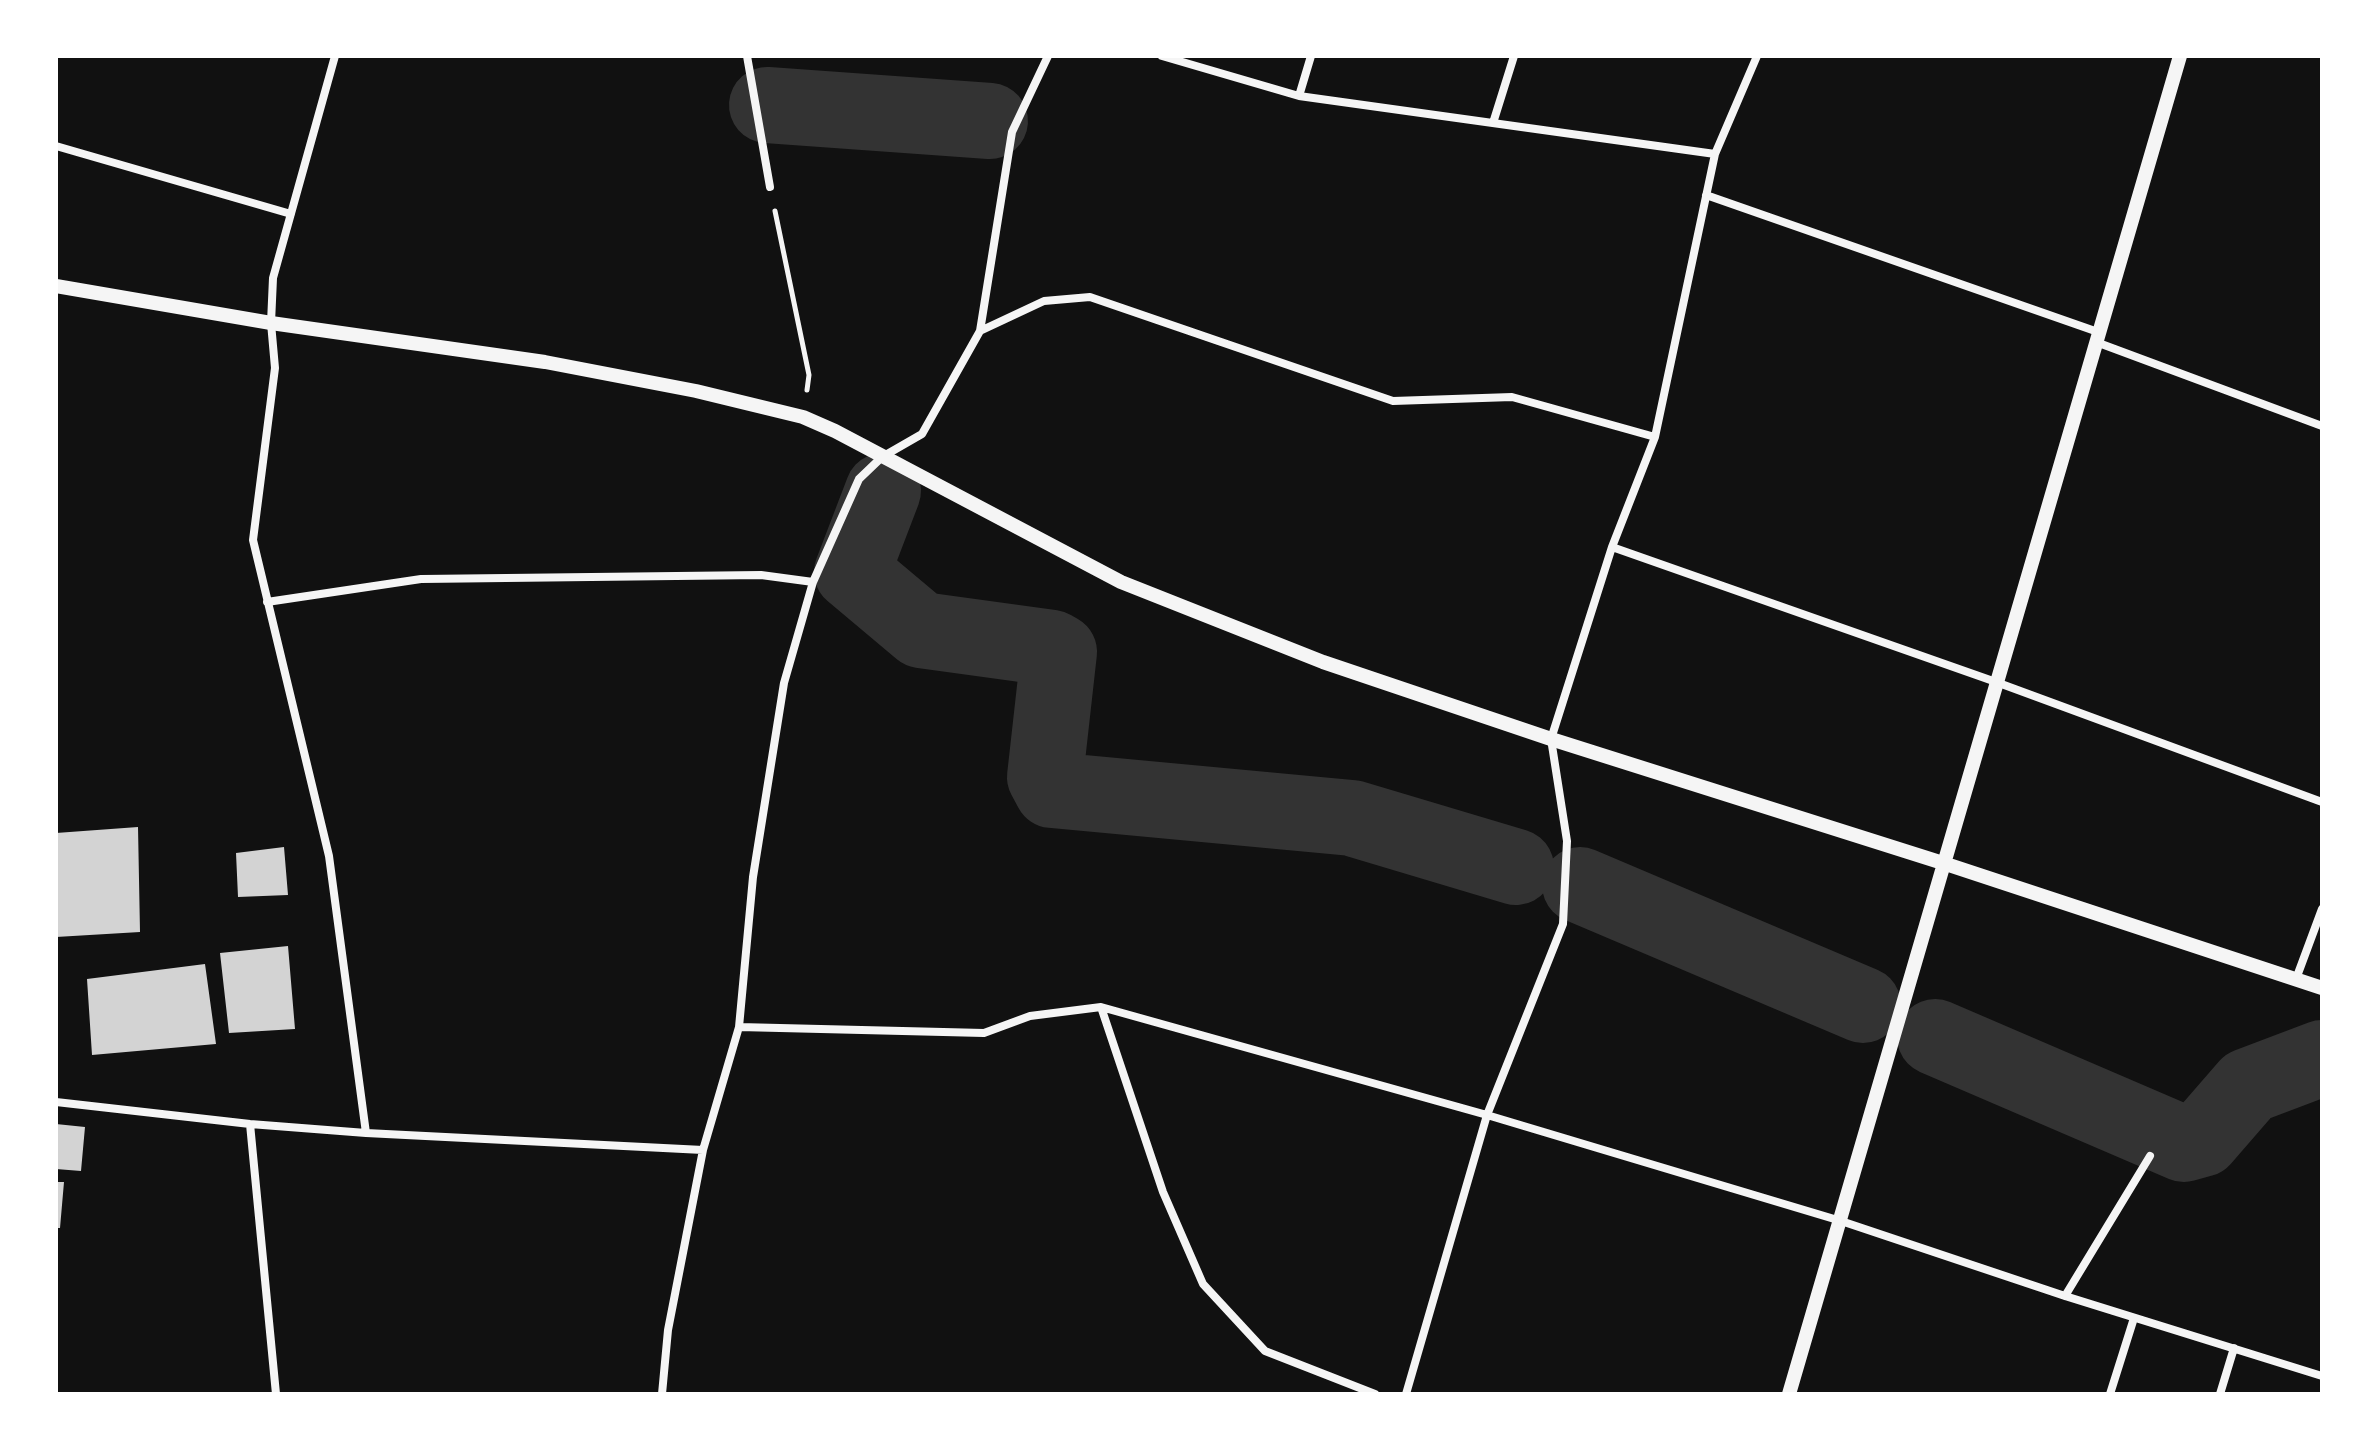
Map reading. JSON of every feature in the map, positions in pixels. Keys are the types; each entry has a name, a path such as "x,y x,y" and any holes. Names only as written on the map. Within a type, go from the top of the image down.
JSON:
{"street":[{"path":"335,56 273,278 271,323 275,368 253,540 329,856 366,1133"},
{"path":"747,56 770,187"},
{"path":"662,1394 668,1330 703,1150 739,1027 753,877 784,683 813,582 859,479 882,457 922,434 980,331 1012,132 1048,56"},
{"path":"1162,56 1299,96 1715,154"},
{"path":"1299,96 1311,56"},
{"path":"1493,123 1514,56"},
{"path":"1406,1394 1487,1115 1563,924 1567,841 1551,739 1612,547 1655,437 1715,154 1757,56"},
{"path":"1789,1394 2180,56"},
{"path":"56,146 291,214"},
{"path":"1706,195 2097,337 2322,426"},
{"path":"56,286 271,323 545,362 696,391 803,417 1121,582 1323,662 1551,739 1946,864 2322,988"},
{"path":"980,331 1044,301 1090,297 1393,401 1512,397 1655,437"},
{"path":"1612,547 1996,682 2322,802"},
{"path":"267,602 421,579 761,575 813,582"},
{"path":"2296,979 2322,909"},
{"path":"739,1027 984,1033 1030,1016 1101,1007 1487,1115 1841,1221 2065,1296 2322,1376"},
{"path":"1101,1007 1163,1192 1203,1284 1265,1351 1375,1394"},
{"path":"56,1102 250,1124 366,1133 703,1150"},
{"path":"250,1124 276,1394"},
{"path":"2065,1296 2150,1156"},
{"path":"2110,1394 2134,1318"},
{"path":"2220,1394 2234,1348"}],"path":[{"path":"770,187 809,375 803,417"}],"building":[{"path":"138,827 140,932 56,937 56,833"},
{"path":"284,847 288,895 238,897 236,853"},
{"path":"288,946 295,1029 229,1033 220,953"},
{"path":"205,964 216,1044 92,1055 87,979"},
{"path":"56,1124 85,1127 81,1171 56,1169"},
{"path":"56,1182 64,1182 60,1228 56,1228"}],"waterway":[{"path":"767,105 990,121"},
{"path":"883,491 852,572 921,630 1052,648 1059,652 1045,777 1052,790 1352,818 1516,867"},
{"path":"1580,885 1863,1005"},
{"path":"1935,1037 2184,1144 2202,1139 2248,1086 2322,1058"}]}
